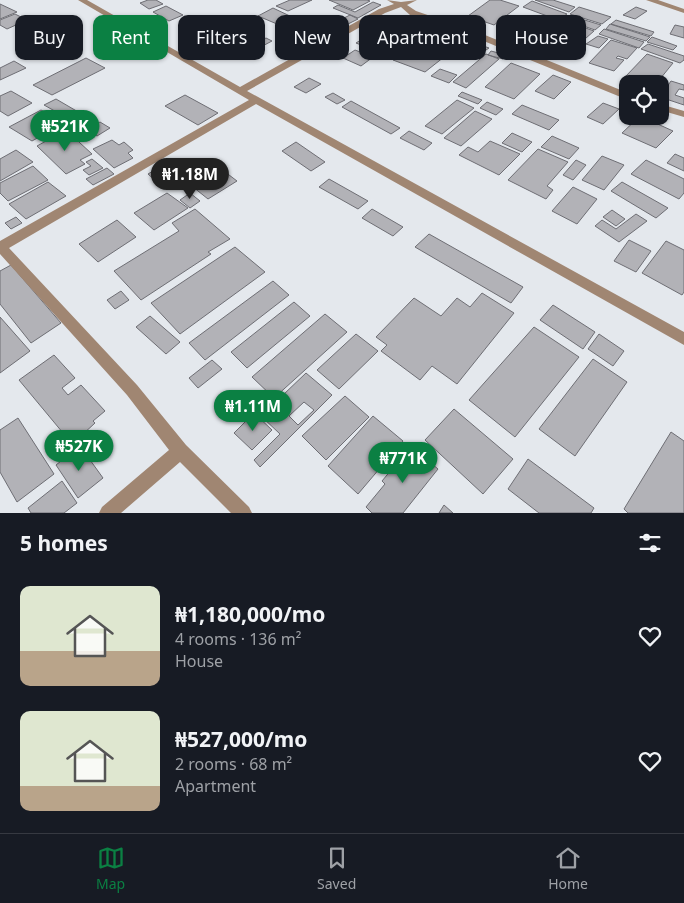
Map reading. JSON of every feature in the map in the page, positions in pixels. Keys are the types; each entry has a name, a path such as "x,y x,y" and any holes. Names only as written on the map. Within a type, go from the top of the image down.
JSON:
{"street":[{"path":"82,0 240,91 684,339"},
{"path":"391,0 403,5 413,13 477,35 619,93"},
{"path":"240,91 382,11 413,0"},
{"path":"650,0 684,11"},
{"path":"244,513 180,451 132,390 0,246 111,182 182,146 256,100"},
{"path":"669,110 684,114"},
{"path":"108,513 180,451"}],"building":[{"path":"156,0 163,4 149,9 140,3"},
{"path":"290,0 312,0 288,11 276,6"},
{"path":"329,0 367,0 370,1 353,10"},
{"path":"490,0 500,0 519,6 507,15 496,15 496,23 494,25 486,22 486,15 469,15"},
{"path":"535,0 553,0 575,7 569,12"},
{"path":"532,1 567,14 545,15 523,7"},
{"path":"373,2 381,5 363,15 359,15 358,18 333,8 338,5 355,12"},
{"path":"0,4 17,12 0,19"},
{"path":"166,6 183,15 178,15 178,17 169,21 168,15 158,15 153,12"},
{"path":"579,7 611,17 602,24 586,19 586,15 570,14"},
{"path":"636,7 647,11 635,19 623,15"},
{"path":"273,8 288,15 275,15 275,23 265,19 265,15 260,15"},
{"path":"15,14 17,15 15,15 15,25 7,29 0,25 0,20"},
{"path":"350,15 358,19 349,24"},
{"path":"586,20 601,25 595,30 586,27"},
{"path":"616,20 654,32 651,36 611,24"},
{"path":"610,24 650,37 646,41 606,29"},
{"path":"675,25 684,27 684,38 670,34"},
{"path":"586,28 594,31 586,38"},
{"path":"604,29 644,42 639,48 599,34"},
{"path":"598,36 608,39 599,48 586,44"},
{"path":"652,37 677,46 673,50 647,42"},
{"path":"266,38 272,41 265,45"},
{"path":"611,40 637,48 627,59 618,56 616,58 624,60 614,71 589,63"},
{"path":"648,44 684,56 684,60 680,63 641,49"},
{"path":"355,50 359,52 359,60 369,60 361,66 348,60 349,54"},
{"path":"491,51 496,52 496,57 488,55"},
{"path":"486,54 498,60 466,88 453,82 479,60 486,60"},
{"path":"647,54 673,63 663,75 627,75"},
{"path":"86,58 105,68 52,95 33,85 83,60"},
{"path":"393,60 440,60 425,72"},
{"path":"14,61 26,68 0,80 0,68"},
{"path":"511,63 540,74 514,99 485,87"},
{"path":"440,69 457,75 449,83 431,76"},
{"path":"553,75 571,82 554,99 535,91"},
{"path":"309,78 321,84 306,93 294,87"},
{"path":"671,81 684,85 684,90 679,89 675,95 684,98 684,105 669,100 669,84"},
{"path":"11,91 32,103 8,116 0,111 0,96"},
{"path":"462,92 482,100 478,104 458,96"},
{"path":"333,93 345,100 337,104 325,97"},
{"path":"185,95 218,113 198,125 165,106"},
{"path":"56,99 80,113 69,119 44,105"},
{"path":"457,100 474,108 442,134 425,126"},
{"path":"351,101 400,128 391,134 342,107"},
{"path":"487,102 503,109 496,115 480,108"},
{"path":"603,103 619,109 603,124 587,117"},
{"path":"522,105 559,120 549,130 512,114"},
{"path":"41,110 64,123 32,141 9,127"},
{"path":"475,111 492,119 461,146 444,138"},
{"path":"85,117 96,122 83,130 72,125"},
{"path":"100,122 110,128 97,136 87,130"},
{"path":"630,125 660,125 673,131 656,148 622,133"},
{"path":"66,130 92,154 80,160 85,164 66,174 37,146"},
{"path":"409,131 432,143 424,150 400,138"},
{"path":"512,133 532,142 522,152 502,143"},
{"path":"552,136 579,148 569,159 541,147"},
{"path":"112,140 119,145 124,142 133,150 128,153 133,158 114,168 93,149"},
{"path":"490,141 520,154 499,175 459,155 468,147 478,152"},
{"path":"296,142 325,162 311,171 282,151"},
{"path":"538,149 568,162 547,186 553,190 546,199 508,180"},
{"path":"16,150 33,162 0,181 0,159"},
{"path":"675,154 684,158 684,171 667,163"},
{"path":"602,156 624,165 604,190 582,180"},
{"path":"92,159 103,168 89,175 83,170 91,166 86,162"},
{"path":"576,160 586,165 573,180 563,175"},
{"path":"646,160 684,179 684,193 679,199 631,174"},
{"path":"168,162 178,169 157,182 148,174"},
{"path":"212,162 237,181 208,199 183,179"},
{"path":"33,166 48,180 8,201 0,193 0,183"},
{"path":"107,168 114,174 93,185 86,179"},
{"path":"329,179 368,201 358,209 319,187"},
{"path":"48,182 66,196 26,219 9,204"},
{"path":"622,182 668,208 656,218 611,191"},
{"path":"573,187 597,199 577,224 552,211"},
{"path":"167,193 188,208 154,230 134,213"},
{"path":"190,193 200,201 190,208 180,200"},
{"path":"195,209 230,239 208,252 211,254 141,300 114,271 179,231 172,223"},
{"path":"372,209 403,227 393,236 362,218"},
{"path":"612,210 625,219 616,226 603,217"},
{"path":"636,214 647,221 619,242 595,226 602,220 616,229"},
{"path":"16,217 22,223 11,229 5,223"},
{"path":"117,220 136,237 98,262 79,244"},
{"path":"429,234 523,287 511,303 415,247"},
{"path":"629,240 651,251 636,272 614,261"},
{"path":"666,241 684,250 684,292 682,295 642,273"},
{"path":"235,247 265,272 180,334 151,303"},
{"path":"11,265 61,323 31,343 0,304 0,271"},
{"path":"273,281 289,295 205,360 189,343"},
{"path":"121,291 129,300 115,309 107,300"},
{"path":"482,293 514,313 457,384 432,366 420,380 381,351 387,345 376,337 414,298 441,316 457,298 470,307"},
{"path":"294,302 310,316 247,368 231,352"},
{"path":"553,305 595,332 583,349 540,320"},
{"path":"325,314 347,332 274,398 252,377"},
{"path":"150,316 180,342 166,354 136,327"},
{"path":"0,317 30,351 0,373"},
{"path":"534,327 579,357 515,437 469,400"},
{"path":"356,334 378,351 339,389 317,370"},
{"path":"599,334 624,351 613,366 588,349"},
{"path":"54,355 75,378 62,388 68,395 81,385 105,411 93,421 95,423 82,435 78,431 68,439 19,380"},
{"path":"593,359 627,382 575,456 539,429"},
{"path":"212,360 222,369 198,388 189,378"},
{"path":"306,373 332,395 260,467 254,460 280,434 261,416","holes":["304,402 314,410 298,425 289,416"]},
{"path":"345,396 369,417 326,460 302,436"},
{"path":"454,409 513,459 483,494 425,440"},
{"path":"254,413 272,430 252,450 234,433"},
{"path":"373,416 403,441 358,494 328,466"},
{"path":"18,418 54,474 17,502 0,472 0,430"},
{"path":"671,432 684,441 684,513 628,513 624,509"},
{"path":"80,446 103,478 78,498 56,465"},
{"path":"411,446 438,469 403,513 372,513 366,507 385,484 382,481"},
{"path":"528,459 594,508 591,513 539,513 508,489"},
{"path":"62,481 77,503 64,513 31,513 28,508"},
{"path":"444,505 453,513 439,513"}]}
